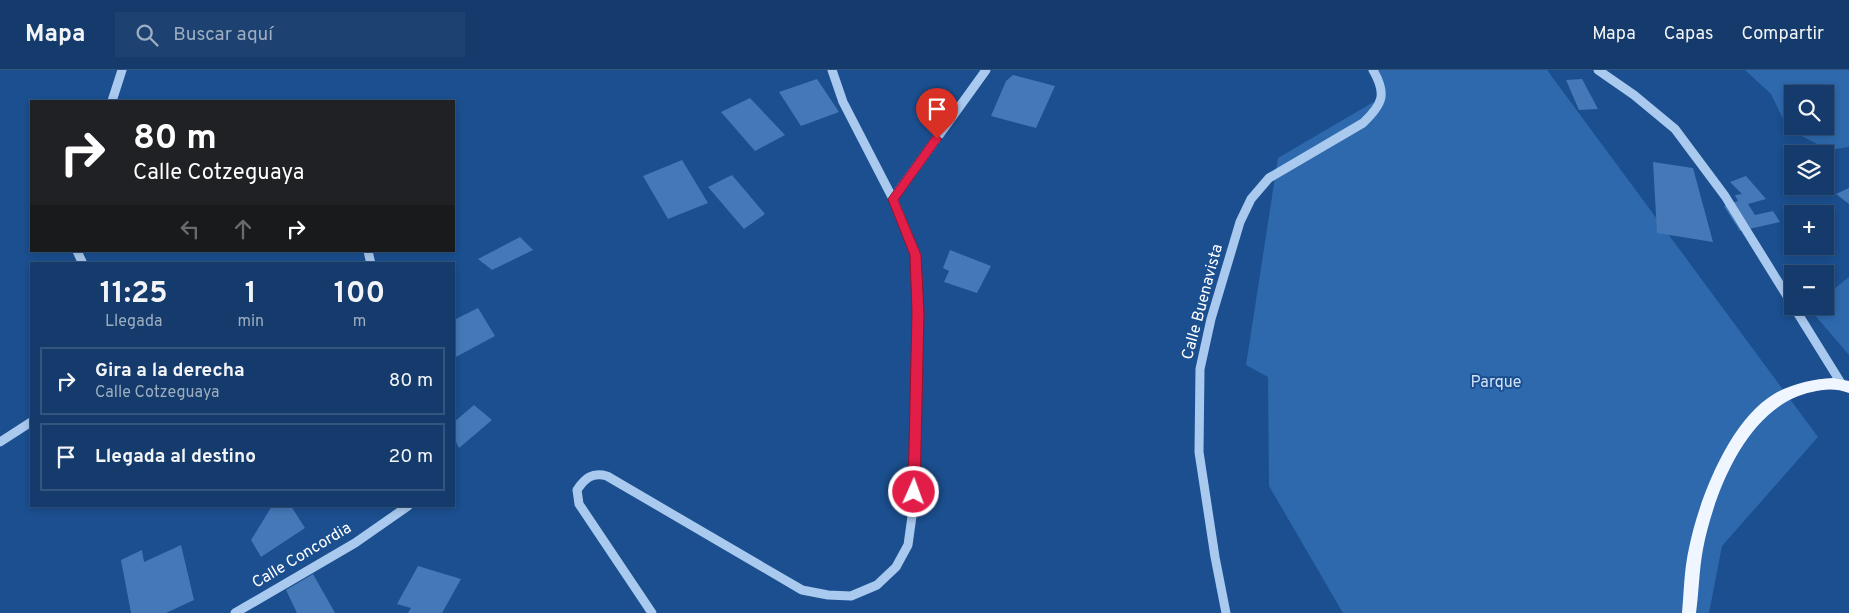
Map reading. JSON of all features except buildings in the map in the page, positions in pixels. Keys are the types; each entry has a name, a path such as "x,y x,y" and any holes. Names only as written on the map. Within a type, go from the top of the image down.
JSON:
{"main road":[{"path":"1689,613 1696,549 1711,498 1724,466 1746,429 1773,402 1795,391 1818,385 1845,385"}],"street":[{"path":"112,100 122,70"},
{"path":"652,613 579,504 577,490 588,476 598,473 607,476 802,590 828,595 851,596 877,584 896,567 908,545 913,509 918,313 916,255 893,199 843,102 832,70"},
{"path":"893,199 986,70"},
{"name":"Calle Buenavista","path":"1226,613 1199,452 1200,370 1211,319 1240,222 1251,199 1269,178 1363,123 1375,112 1383,94 1381,84 1373,70"},
{"path":"1598,70 1634,95 1675,129 1725,196 1845,385"},
{"path":"0,442 30,423"},
{"name":"Calle Concordia","path":"235,613 355,543 407,507"}],"green space":[{"name":"Parque","path":"1378,70 1547,70 1818,437 1722,546 1709,613 1343,613 1269,486 1268,377 1246,365 1278,158 1377,100"},
{"path":"1745,70 1849,70 1849,147 1834,149 1834,145 1819,145 1800,135 1834,135 1834,85 1784,85 1784,121 1771,94"},
{"path":"1849,277 1849,355 1815,315 1834,315 1834,289"}],"route":[{"path":"914,492 918,313 916,255 893,199 937,139"}]}
